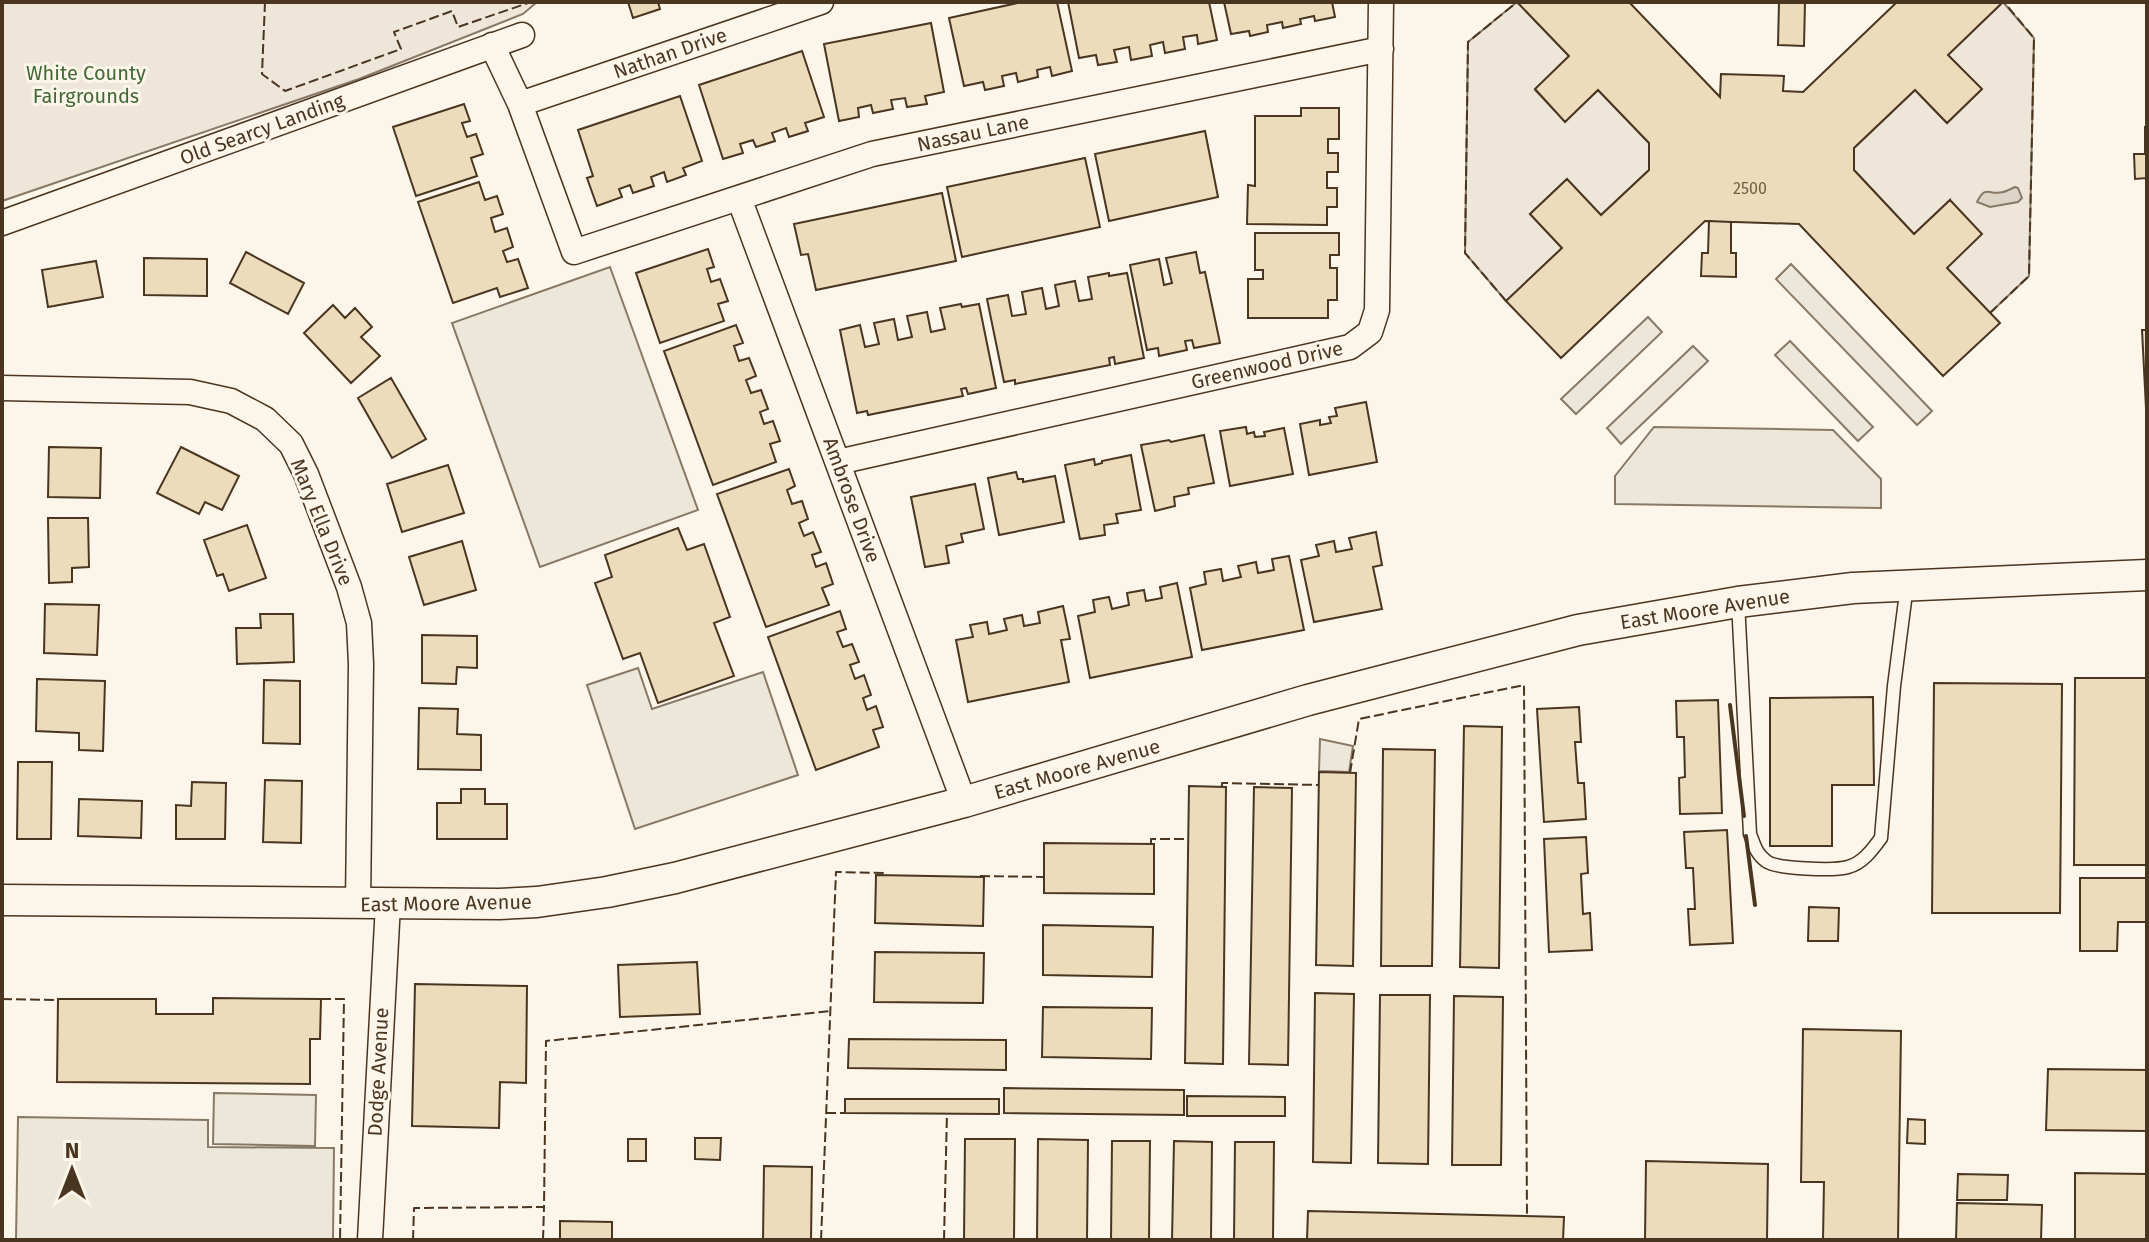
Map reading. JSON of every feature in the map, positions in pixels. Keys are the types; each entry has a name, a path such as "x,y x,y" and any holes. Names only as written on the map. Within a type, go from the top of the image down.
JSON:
{"street":[{"name":"Nathan Drive","path":"520,104 821,2"},
{"name":"Greenwood Drive","path":"838,462 1350,347 1370,332 1377,310 1381,2"},
{"name":"Old Searcy Landing","path":"2,223 522,35"},
{"path":"492,45 520,104"},
{"name":"Nassau Lane","path":"520,104 574,252 872,154 1381,49"},
{"name":"Ambrose Drive","path":"739,198 964,802"},
{"name":"Mary Ella Drive","path":"2,388 190,392 231,401 265,419 291,444 306,474 349,587 359,623 358,904"},
{"name":"East Moore Avenue","path":"2,900 388,904 537,902 607,892 675,878 964,802 1308,700 1563,633 1738,602 1853,588 2147,575"},
{"name":"Dodge Avenue","path":"370,1240 388,904"}],"lane":[{"path":"1738,602 1750,834 1756,851 1767,863 1785,868 1847,867 1865,858 1881,838 1894,686 1907,585"}],"green space":[{"name":"White County Fairgrounds","path":"2,2 537,2 523,14 359,79 2,201"},
{"path":"1517,2 1569,56 1535,90 1565,121 1598,90 1649,143 1649,170 1601,215 1566,180 1530,214 1562,248 1506,301 1465,253 1468,42"},
{"path":"2003,2 2034,38 2029,276 1990,313 1947,268 1950,200 1914,234 1854,170 1854,148 1915,90 1947,123 1981,90 1948,55"}],"shaded area":[{"path":"2015,187 2022,198 2018,202 1990,207 1977,202 1985,192 1998,193"},
{"path":"1791,264 1932,411 1917,425 1776,279"},
{"path":"610,267 698,510 540,567 452,323"},
{"path":"1648,317 1662,332 1576,414 1561,399"},
{"path":"1790,341 1873,427 1858,441 1775,355"},
{"path":"1693,346 1708,361 1621,444 1607,428"},
{"path":"1654,427 1833,430 1881,479 1881,508 1615,504 1615,476"},
{"path":"638,668 652,709 763,672 798,775 635,829 587,685"},
{"path":"1320,739 1353,746 1349,772 1319,771"},
{"path":"214,1093 316,1095 315,1146 213,1144"},
{"path":"18,1117 208,1120 208,1147 334,1148 333,1240 16,1240"}],"building":[{"path":"628,2 658,2 660,9 633,18"},
{"path":"1022,2 1057,2 1072,71 1052,76 1050,67 1037,70 1038,77 1018,82 1016,73 1002,76 1004,86 985,90 983,82 964,86 949,18"},
{"path":"1068,2 1209,2 1217,40 1198,44 1197,35 1183,37 1185,49 1165,53 1163,42 1150,45 1152,56 1131,60 1129,47 1114,50 1117,62 1098,65 1096,55 1079,58"},
{"path":"1224,2 1332,2 1335,17 1315,21 1314,16 1300,19 1301,24 1283,28 1282,22 1267,25 1268,32 1250,36 1249,31 1231,34"},
{"path":"1517,2 1629,2 1720,97 1721,74 1784,76 1783,91 1803,92 1897,2 2003,2 1948,55 1982,89 1947,123 1915,90 1854,148 1854,170 1914,234 1950,200 1982,234 1947,268 2000,323 1943,376 1799,224 1705,221 1561,358 1506,301 1562,248 1530,214 1567,179 1601,215 1649,170 1649,143 1598,90 1565,122 1535,89 1569,56"},
{"path":"1779,2 1805,2 1804,46 1778,45"},
{"path":"931,23 944,92 925,96 927,104 907,107 905,98 891,100 893,109 873,113 871,105 858,108 859,117 839,121 824,44"},
{"path":"802,51 824,117 805,123 808,131 789,137 786,128 772,133 775,141 756,147 753,140 740,144 743,153 723,159 699,85"},
{"path":"680,96 702,161 683,168 686,175 667,182 664,172 651,177 654,186 633,193 630,185 619,189 622,197 597,206 587,178 593,176 578,130"},
{"path":"464,104 470,121 462,123 467,137 476,134 483,154 471,158 477,176 416,196 393,127"},
{"path":"1301,108 1339,108 1339,139 1328,139 1328,153 1338,153 1338,172 1327,172 1327,188 1337,188 1337,207 1327,207 1327,225 1247,224 1248,185 1255,186 1255,116 1301,116"},
{"path":"2145,127 2147,192 2146,178 2135,179 2134,154 2145,154"},
{"path":"1205,131 1218,197 1109,221 1095,154"},
{"path":"1085,158 1100,227 962,257 947,187"},
{"path":"479,182 485,200 497,196 503,214 491,218 495,232 507,228 513,247 503,251 507,262 518,259 528,288 500,297 497,288 453,303 418,202"},
{"path":"942,193 956,261 816,290 808,254 801,255 794,224"},
{"path":"1709,221 1731,222 1731,253 1736,253 1736,277 1701,276 1702,253 1708,253"},
{"path":"1255,233 1339,233 1339,255 1330,255 1330,268 1337,268 1337,300 1328,300 1328,318 1248,318 1248,279 1263,279 1263,270 1255,270"},
{"path":"708,249 714,267 707,269 711,282 720,279 728,301 718,304 724,321 660,343 636,273"},
{"path":"246,252 304,283 288,314 230,283"},
{"path":"1196,252 1200,273 1205,272 1220,343 1194,348 1192,340 1185,341 1187,350 1159,356 1158,348 1147,350 1130,265 1159,259 1164,285 1172,283 1166,258"},
{"path":"144,258 207,259 207,296 144,295"},
{"path":"96,261 103,297 48,307 42,270"},
{"path":"1109,273 1109,276 1127,273 1144,358 1115,364 1114,357 1109,358 1110,365 1015,384 1015,380 1004,382 987,299 1008,295 1012,316 1026,314 1022,292 1042,288 1046,309 1059,306 1055,285 1075,281 1079,301 1092,299 1088,277"},
{"path":"961,304 962,307 979,304 996,388 968,394 966,388 961,389 963,396 868,415 867,411 857,413 840,330 860,325 865,347 879,344 874,323 894,319 898,340 912,337 907,316 927,312 931,332 945,329 940,308"},
{"path":"333,305 345,318 355,308 372,327 361,337 380,356 351,383 304,333"},
{"path":"736,325 743,343 734,346 739,361 749,358 756,376 746,380 751,393 761,390 768,409 760,412 764,424 773,421 780,441 770,444 776,462 713,485 664,351"},
{"path":"2142,330 2147,330 2147,408 2146,408"},
{"path":"391,378 426,439 392,458 358,398"},
{"path":"1366,402 1377,462 1309,475 1300,424 1320,420 1320,425 1331,423 1329,417 1337,416 1335,408"},
{"path":"1246,427 1247,434 1254,432 1255,437 1284,428 1293,474 1230,486 1220,431"},
{"path":"1204,435 1214,483 1188,488 1189,494 1174,497 1175,506 1155,511 1141,445"},
{"path":"49,447 101,448 100,498 48,497"},
{"path":"181,447 239,476 222,510 205,502 199,514 157,493"},
{"path":"1131,455 1141,510 1116,514 1118,523 1104,525 1105,535 1080,539 1065,465 1094,459 1095,465"},
{"path":"448,465 464,513 402,532 387,484"},
{"path":"789,469 795,486 787,490 792,504 802,501 808,519 799,523 804,536 813,532 821,552 812,555 816,567 826,563 833,584 822,588 829,605 766,627 717,494"},
{"path":"1016,472 1023,482 1055,476 1064,522 999,535 988,478"},
{"path":"975,484 984,529 961,534 963,542 946,546 949,563 925,567 911,497"},
{"path":"48,518 88,518 89,567 72,568 72,582 49,583"},
{"path":"247,525 266,578 229,591 223,574 217,576 204,540"},
{"path":"678,528 687,550 704,544 730,617 714,623 734,676 658,703 640,653 623,659 595,583 612,577 605,555"},
{"path":"1376,532 1382,565 1373,567 1382,609 1314,622 1301,560 1319,556 1316,545 1334,541 1336,552 1352,549 1349,538"},
{"path":"462,541 476,590 424,605 409,557"},
{"path":"1289,556 1304,630 1202,650 1190,588 1206,584 1204,572 1221,569 1223,581 1241,577 1238,566 1256,562 1258,573 1274,570 1272,559"},
{"path":"1177,583 1192,657 1090,678 1078,616 1095,612 1093,600 1109,597 1112,609 1129,605 1127,593 1144,590 1146,601 1162,598 1160,587"},
{"path":"45,604 99,605 97,655 44,653"},
{"path":"1063,606 1070,639 1061,640 1069,682 968,702 956,640 973,637 970,625 987,622 989,634 1007,630 1004,619 1022,615 1024,626 1040,623 1038,612"},
{"path":"840,611 846,629 837,632 843,647 852,644 859,662 850,665 855,679 864,675 871,695 863,698 867,710 876,706 883,727 873,730 879,747 816,770 768,637"},
{"path":"260,614 293,614 294,662 237,664 236,628 261,628"},
{"path":"422,635 477,636 477,668 457,667 456,684 422,683"},
{"path":"2075,678 2147,678 2147,865 2074,865"},
{"path":"37,679 105,681 103,751 79,750 79,733 36,731"},
{"path":"264,680 300,681 300,744 263,743"},
{"path":"1934,683 2062,684 2060,913 1932,913"},
{"path":"1873,697 1874,785 1832,785 1832,846 1770,846 1770,698"},
{"path":"1718,700 1722,813 1680,814 1679,778 1685,777 1684,737 1677,737 1676,701"},
{"path":"1579,707 1581,742 1575,742 1578,783 1584,783 1586,819 1544,822 1537,709"},
{"path":"419,708 458,709 457,734 481,735 481,770 418,769"},
{"path":"1464,726 1502,727 1499,968 1460,967"},
{"path":"1383,749 1435,750 1432,966 1381,966"},
{"path":"18,762 52,762 51,839 17,839"},
{"path":"1319,772 1356,773 1353,966 1316,965"},
{"path":"265,780 302,781 301,843 263,842"},
{"path":"192,782 226,783 225,839 176,839 176,805 191,806"},
{"path":"1189,786 1226,787 1223,1064 1185,1063"},
{"path":"1254,787 1292,788 1288,1065 1249,1064"},
{"path":"461,789 485,789 485,804 507,804 507,839 437,839 437,803 461,803"},
{"path":"79,799 142,801 141,838 78,836"},
{"path":"1727,830 1733,943 1690,945 1688,909 1695,909 1693,868 1686,868 1684,832"},
{"path":"1586,837 1588,873 1581,874 1583,914 1590,913 1592,950 1549,952 1544,839"},
{"path":"1044,843 1154,844 1154,894 1044,893"},
{"path":"876,875 984,877 983,926 875,923"},
{"path":"2080,878 2147,878 2147,922 2118,922 2117,951 2080,951"},
{"path":"1809,907 1839,908 1838,941 1808,941"},
{"path":"1043,925 1153,927 1152,977 1043,975"},
{"path":"875,952 984,953 983,1003 874,1002"},
{"path":"697,962 700,1014 620,1017 618,965"},
{"path":"415,984 527,986 526,1083 500,1082 499,1128 412,1126"},
{"path":"1315,993 1354,994 1351,1163 1313,1162"},
{"path":"1380,995 1430,995 1428,1164 1378,1163"},
{"path":"1454,996 1503,997 1501,1165 1452,1165"},
{"path":"213,998 321,999 320,1039 310,1039 310,1084 57,1082 58,999 156,999 156,1014 213,1014"},
{"path":"1043,1007 1152,1008 1151,1059 1042,1057"},
{"path":"1803,1029 1901,1031 1898,1240 1823,1240 1824,1182 1801,1182"},
{"path":"849,1039 1006,1040 1006,1070 848,1068"},
{"path":"2048,1069 2147,1070 2147,1131 2046,1130"},
{"path":"1004,1088 1184,1090 1184,1115 1004,1113"},
{"path":"1187,1096 1285,1097 1285,1116 1187,1116"},
{"path":"845,1099 999,1099 999,1114 845,1113"},
{"path":"1908,1119 1925,1120 1925,1144 1907,1143"},
{"path":"695,1138 721,1138 720,1160 695,1159"},
{"path":"628,1139 646,1139 646,1161 628,1161"},
{"path":"965,1139 1015,1139 1014,1240 964,1240"},
{"path":"1038,1139 1088,1140 1087,1240 1037,1240"},
{"path":"1112,1141 1150,1141 1149,1240 1111,1240"},
{"path":"1174,1141 1212,1142 1211,1240 1172,1240"},
{"path":"1235,1142 1274,1142 1273,1240 1234,1240"},
{"path":"1646,1161 1768,1164 1767,1240 1645,1240"},
{"path":"764,1166 812,1167 811,1240 763,1240"},
{"path":"2075,1173 2147,1174 2147,1240 2075,1240"},
{"path":"1958,1174 2008,1175 2007,1200 1957,1200"},
{"path":"1957,1203 2042,1205 2041,1240 1956,1240"},
{"path":"1308,1211 1564,1217 1563,1240 1307,1240"},
{"path":"560,1221 612,1222 612,1240 560,1240"}],"fence":[{"path":"265,2 262,74 285,91 401,49 394,32 452,11 458,27 531,2"},
{"path":"1506,301 1465,253 1468,42 1517,2"},
{"path":"1990,313 2029,276 2034,38 2004,2"},
{"path":"1350,773 1359,719 1524,685 1527,1217"},
{"path":"1222,787 1222,783 1319,785"},
{"path":"1151,844 1151,839 1188,839"},
{"path":"821,1240 836,872 884,873"},
{"path":"980,876 1044,877"},
{"path":"2,999 57,1000"},
{"path":"321,999 344,999 340,1240"},
{"path":"413,1240 414,1208 544,1207 546,1041 831,1011"},
{"path":"826,1113 845,1113"},
{"path":"944,1240 947,1113"},
{"path":"543,1240 544,1207"}],"wall":[{"path":"1730,705 1744,816"},
{"path":"1746,836 1755,905"}]}
